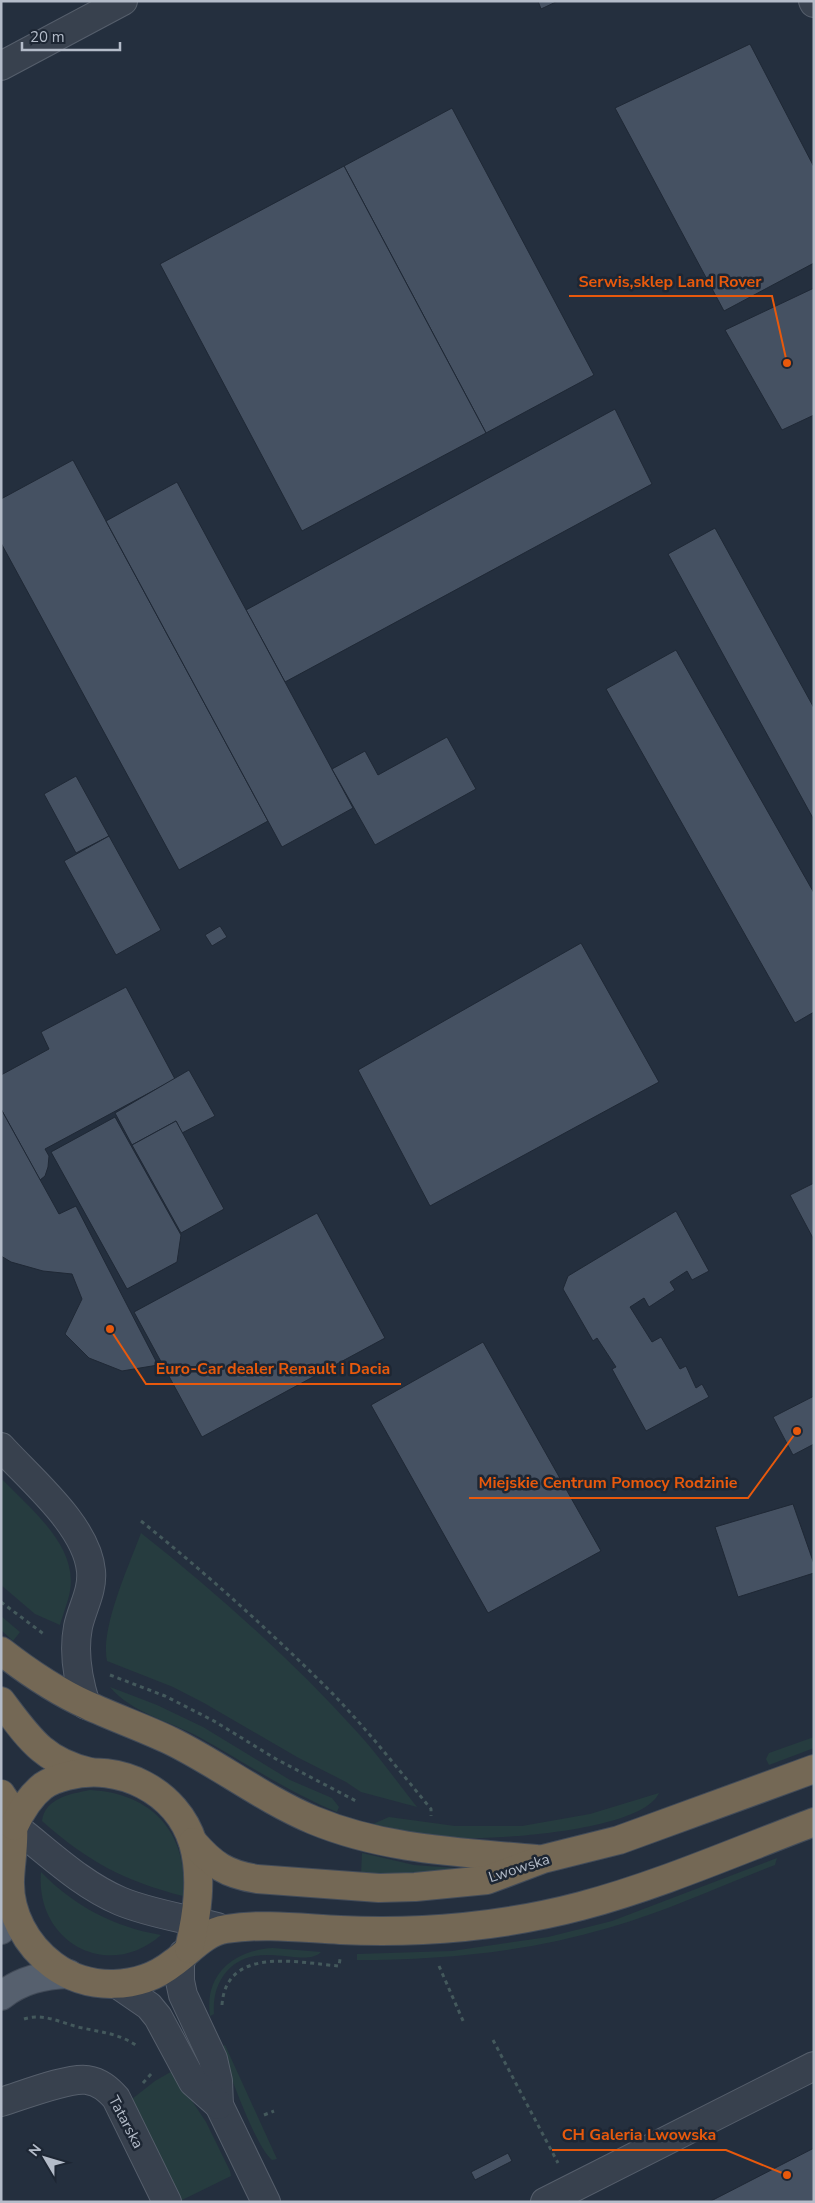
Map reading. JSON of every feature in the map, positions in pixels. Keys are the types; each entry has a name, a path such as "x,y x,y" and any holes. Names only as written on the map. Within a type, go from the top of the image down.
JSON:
{"highway":[{"path":"1,1651 38,1678 86,1705 187,1749 280,1805 314,1820 349,1833 414,1848 543,1859"},
{"path":"1,1701 35,1743 50,1756 68,1767 124,1776 153,1790 177,1813 192,1842 198,1874 195,1921 186,1952"},
{"name":"Lwowska","path":"192,1842 219,1868 237,1876 257,1880 343,1886 415,1887 486,1880 543,1859 619,1840 814,1769"},
{"path":"14,1826 32,1796 44,1785 67,1776 92,1772"},
{"path":"1,1794 10,1812 14,1826 15,1839 10,1891 12,1906 24,1934 43,1957 69,1974 92,1982 116,1984 129,1983 164,1970 205,1938 222,1929 261,1924 381,1932 462,1927 542,1915 581,1906 660,1880 814,1822"}],"main road":[{"path":"1,1930 8,1909 10,1891"},
{"path":"1,1996 15,1986 32,1979 69,1974"}],"street":[{"path":"1,66 123,1"},
{"path":"1,1447 61,1512 79,1534 87,1550 91,1573 87,1600 78,1627 77,1655 78,1679 86,1705"},
{"path":"14,1826 77,1876 108,1895 135,1906 222,1929"},
{"path":"186,1952 180,1964 180,1981 183,1995 213,2059 218,2081 219,2106"},
{"path":"116,1984 149,2006 158,2017 193,2082 219,2106 266,2202"},
{"path":"545,2202 814,2066"},
{"name":"Tatarska","path":"1,2102 72,2081 85,2080 97,2082 108,2089 116,2098 167,2202"}],"path":[{"path":"141,1521 219,1586 330,1692 365,1729 431,1809 430,1816"},
{"path":"1,1602 28,1623 113,1676 165,1696 214,1721 276,1759 358,1802"},
{"path":"222,2009 225,1991 230,1980 247,1966 271,1961 339,1966"},
{"path":"439,1966 464,2023"},
{"path":"18,2021 38,2016 49,2018 119,2036 142,2050"},
{"path":"494,2040 559,2165"},
{"path":"264,2115 274,2110"}],"green space":[{"path":"1,1478 49,1528 67,1558 70,1574 70,1591 60,1625 35,1614 1,1585"},
{"path":"141,1533 254,1628 281,1654 366,1742 417,1807 361,1792 173,1687 107,1661 106,1647 112,1615 123,1579"},
{"path":"1,1616 20,1632 13,1641 1,1630"},
{"path":"110,1687 157,1705 203,1727 290,1780 332,1798 339,1807 337,1812 283,1786 199,1737 129,1704"},
{"path":"814,1737 814,1748 769,1765 766,1759 769,1753"},
{"path":"90,1790 112,1793 132,1799 148,1808 162,1820 173,1836 180,1853 183,1873 183,1896 142,1884 107,1868 75,1847 42,1821 44,1813 53,1802 60,1798"},
{"path":"659,1793 647,1806 626,1816 598,1824 533,1835 456,1838 373,1824 389,1817 455,1826 522,1826 590,1814"},
{"path":"362,1853 414,1865 468,1869 442,1873 361,1874"},
{"path":"777,1858 775,1865 671,1907 629,1922 577,1936 515,1949 484,1953 389,1960 357,1960 357,1954 452,1951 548,1937 612,1921"},
{"path":"41,1872 81,1905 111,1921 161,1935 140,1949 119,1955 98,1954 79,1947 62,1935 50,1918 42,1897"},
{"path":"273,1948 321,1952 304,1958 266,1955 252,1956 239,1961 227,1971 220,1981 214,2002 214,2014 210,2016 209,2001 212,1988 217,1977 225,1967 234,1959 246,1954"},
{"path":"225,2045 277,2159 272,2160 265,2152 250,2124 220,2047"},
{"path":"174,2070 206,2122 231,2176 178,2202 132,2105 132,2099 155,2081"}],"building":[{"path":"538,1 558,1 541,9"},
{"path":"750,44 814,167 814,263 724,311 615,108"},
{"path":"452,108 594,375 486,433 344,166"},
{"path":"344,166 486,433 302,531 160,264"},
{"path":"814,288 814,415 782,430 725,330"},
{"path":"615,409 652,484 285,682 246,610"},
{"path":"73,460 268,821 179,870 1,543 1,499"},
{"path":"177,482 353,808 282,847 106,521"},
{"path":"715,528 814,708 814,820 668,554"},
{"path":"676,650 814,893 814,1012 795,1023 606,689"},
{"path":"447,737 476,789 375,845 332,769 365,751 378,775"},
{"path":"76,776 109,836 76,853 44,794"},
{"path":"109,836 161,930 116,955 64,861"},
{"path":"220,926 227,937 212,946 205,935"},
{"path":"581,943 659,1082 430,1206 358,1070"},
{"path":"126,987 175,1079 45,1149 49,1156 48,1167 45,1176 40,1180 1,1109 1,1075 49,1049 41,1032"},
{"path":"189,1070 215,1116 182,1133 176,1121 132,1145 115,1113"},
{"path":"1,1109 59,1214 76,1206 158,1365 122,1371 89,1358 65,1334 82,1299 72,1274 43,1271 11,1262 1,1256"},
{"path":"115,1117 181,1235 177,1262 127,1289 51,1152"},
{"path":"176,1121 224,1209 181,1233 132,1145"},
{"path":"814,1183 814,1240 790,1195"},
{"path":"676,1211 709,1271 692,1280 687,1271 670,1282 675,1290 649,1307 644,1298 630,1307 652,1342 661,1337 680,1369 686,1366 696,1388 702,1384 709,1397 646,1431 612,1369 616,1367 597,1338 593,1341 563,1289 568,1276"},
{"path":"317,1213 385,1338 202,1437 134,1312"},
{"path":"483,1342 601,1551 488,1613 371,1405"},
{"path":"814,1396 814,1444 793,1455 773,1417"},
{"path":"793,1504 814,1564 814,1573 738,1597 715,1527"},
{"path":"814,2148 814,2202 709,2202"},
{"path":"508,2153 512,2161 475,2180 471,2172"}],"place":[{"name":"Serwis,sklep Land Rover","path":"787,363"},
{"name":"Euro-Car dealer Renault i Dacia","path":"110,1329"},
{"name":"Miejskie Centrum Pomocy Rodzinie","path":"797,1431"},
{"name":"CH Galeria Lwowska","path":"787,2175"}]}
